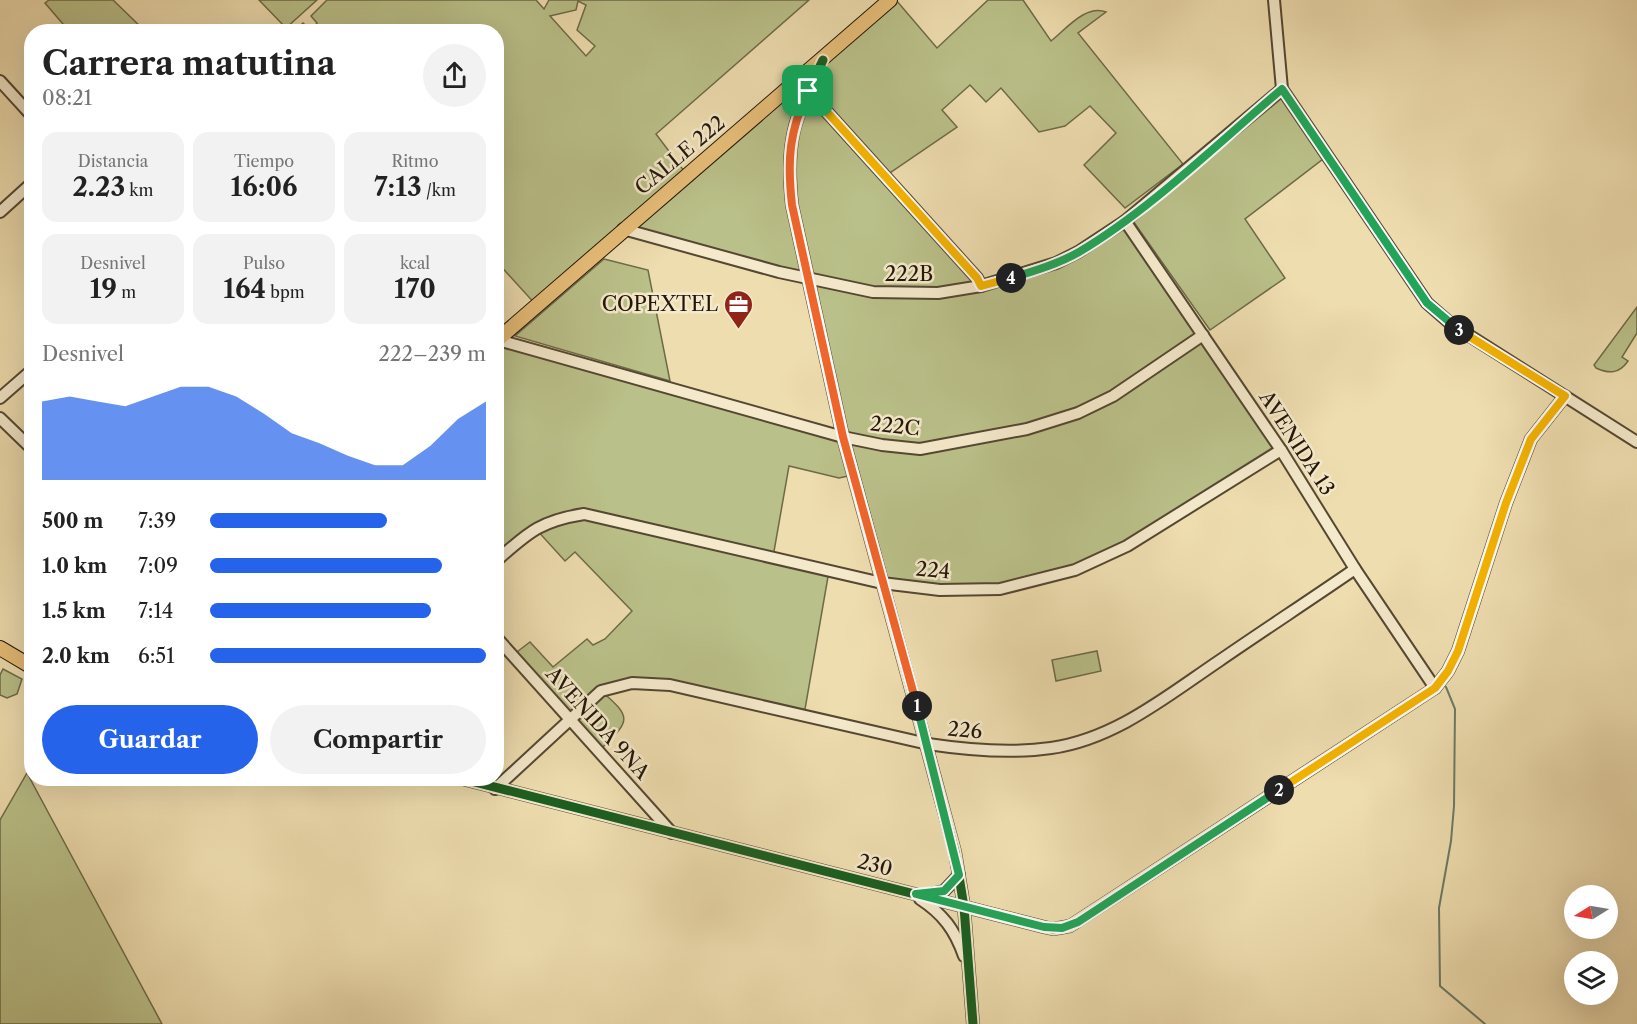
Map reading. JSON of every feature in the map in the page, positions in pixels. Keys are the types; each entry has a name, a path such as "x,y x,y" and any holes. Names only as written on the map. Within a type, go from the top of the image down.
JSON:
{"main road":[{"name":"CALLE 222","path":"504,335 623,229 823,60 890,0"},
{"path":"0,648 24,662"}],"street":[{"path":"1274,0 1282,89 1427,303 1451,324 1637,442"},
{"path":"823,60 790,138 789,172 807,277 843,437 928,744 959,875 964,907 973,1024"},
{"path":"0,81 24,107"},
{"name":"222B","path":"623,229 873,292 938,293 981,286 1056,263 1078,252 1125,221 1282,89"},
{"path":"808,91 977,278 981,286"},
{"path":"0,212 24,190"},
{"name":"AVENIDA 13","path":"1125,221 1281,450 1355,569 1435,688"},
{"name":"222C","path":"504,343 843,437 882,446 920,448 1028,429 1078,413 1113,396 1203,335"},
{"path":"0,398 24,377"},
{"name":"230","path":"485,786 1053,929 1070,926 1435,688 1448,671 1458,651 1506,503 1531,439 1565,396"},
{"path":"0,418 24,441"},
{"name":"224","path":"504,554 534,528 550,521 584,514 882,583 972,591 1000,589 1075,570 1127,546 1281,450"},
{"name":"226","path":"504,780 569,718 601,691 632,683 670,685 928,744 972,750 1024,751 1052,748 1107,731 1142,714 1355,569"},
{"name":"AVENIDA 9NA","path":"504,646 672,833"},
{"name":"226","path":"495,789 498,786"},
{"path":"916,894 944,891 959,875"},
{"path":"895,889 920,899 942,915 956,935 969,972"}],"green space":[{"path":"49,0 113,0 138,24 63,24 45,3"},
{"path":"259,0 317,0 290,24 282,24"},
{"path":"327,0 536,0 544,9 549,0 809,0 656,134 687,175 896,0 937,48 988,0 1023,0 1051,41 1084,14 1099,10 1106,12 1078,33 1183,164 1125,208 1084,165 1116,133 1090,106 1065,126 1039,132 1001,88 986,102 970,85 942,110 957,127 887,175 981,286 1035,270 1125,221 1281,450 1167,521 1075,570 1000,589 882,583 853,475 839,478 789,466 773,557 829,571 804,715 670,685 632,683 601,691 619,709 624,721 599,751 513,655 530,642 553,667 587,639 593,645 605,639 632,611 575,552 565,561 535,528 504,555 504,343 843,437 807,277 623,229 537,306 504,270 504,24 317,23 311,16","holes":["578,1 586,5 577,30 595,46 586,56 550,16 576,10"]},
{"path":"1282,98 1323,159 1245,219 1285,278 1210,330 1133,221"},
{"path":"604,259 648,270 670,381 515,336"},
{"path":"1637,307 1637,333 1622,357 1628,361 1613,372 1596,368 1594,365"},
{"path":"1097,651 1101,671 1056,681 1052,660"},
{"path":"3,669 22,679 17,694 7,698 0,695 0,675"},
{"path":"24,778 24,786 34,786 162,1024 0,1024 0,820"}],"waterway":[{"path":"1446,687 1455,709 1454,806 1451,841 1439,908 1440,986 1485,1024"}],"cycle path":[{"path":"823,60 805,98 794,130 790,162 792,205 843,437 955,852 964,907 973,1024"},
{"path":"490,786 1044,927 1053,929 1070,926 1435,688 1448,671 1458,651 1506,503 1531,439 1565,396"}],"place":[{"name":"COPEXTEL","path":"739,330"}],"route":[{"path":"1282,89 1427,303 1451,324 1565,396 1531,439 1506,503 1458,651 1448,671 1435,688 1070,926 1053,929 916,894 938,894 952,884 959,875 928,744 843,437 792,205 789,172 790,138 797,114 808,91 977,278 981,286 1056,263 1078,252 1125,221 1282,89"}]}
